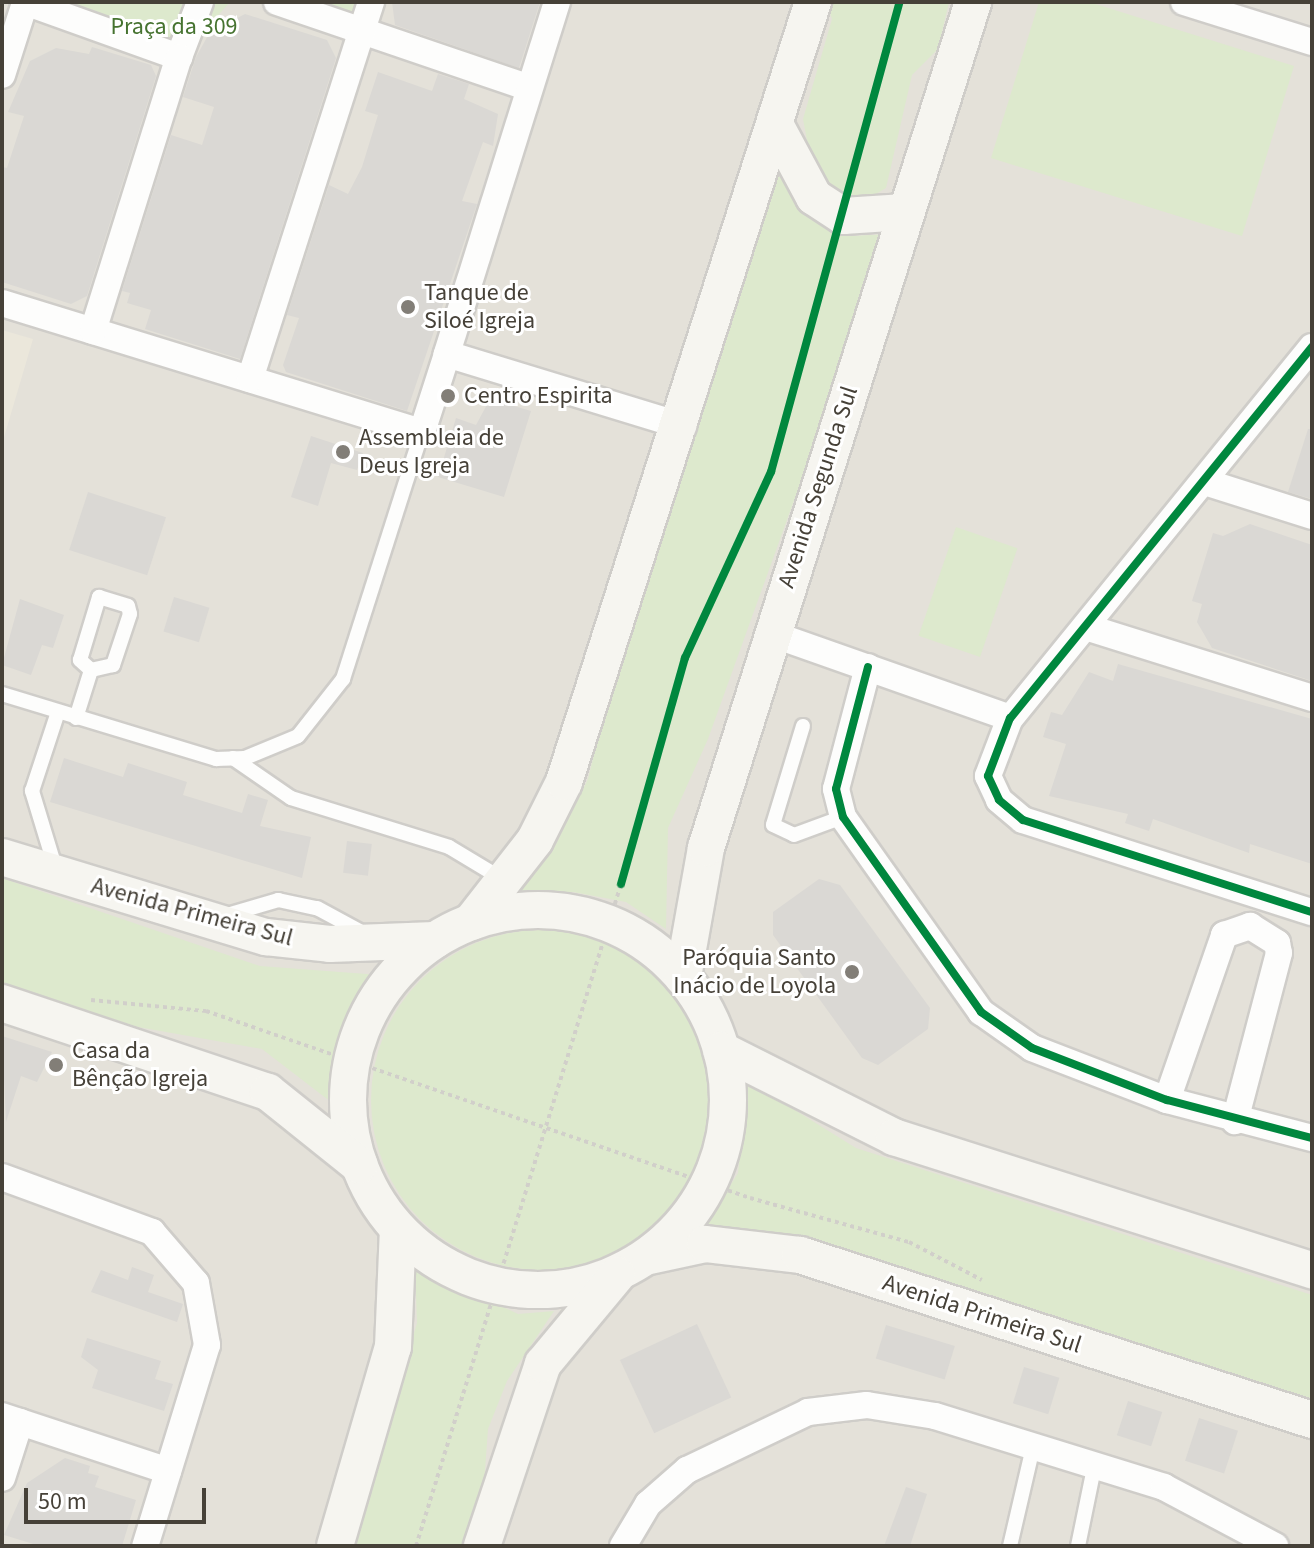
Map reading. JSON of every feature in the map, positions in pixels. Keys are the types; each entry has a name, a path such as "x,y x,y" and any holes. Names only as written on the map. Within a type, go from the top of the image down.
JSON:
{"main road":[{"path":"471,922 504,880 564,782 683,426 777,128 813,2"},
{"name":"Avenida Segunda Sul","path":"683,977 706,848 973,2"},
{"path":"777,128 814,197 843,216 905,212"},
{"name":"Avenida Primeira Sul","path":"2,857 212,921 299,942 435,940"},
{"path":"532,911 608,924 683,977 721,1050 725,1140 711,1183 684,1224 648,1257 617,1275 557,1290 495,1286 442,1265 398,1229 359,1165 348,1113 351,1060 389,982 435,940 471,922 532,911"},
{"path":"2,1003 268,1092 359,1165"},
{"path":"721,1050 894,1137 1312,1270"},
{"path":"335,1546 393,1347 398,1229"},
{"name":"Avenida Primeira Sul","path":"648,1257 705,1244 800,1255 1312,1420"},
{"path":"482,1546 538,1375 617,1275"}],"street":[{"path":"2,75 25,2 179,57"},
{"path":"93,331 179,57 200,2"},
{"path":"277,2 529,88"},
{"path":"250,379 371,2"},
{"path":"2,303 422,432 557,2"},
{"path":"1184,2 1312,42"},
{"path":"1312,347 1089,628 1010,718 988,776 999,800 1023,820 1312,912"},
{"path":"447,354 683,426"},
{"path":"1205,482 1312,516"},
{"path":"1089,628 1312,698"},
{"path":"772,634 1010,718"},
{"path":"868,667 836,789 843,817 951,975 1004,1033 1167,1100 1235,1121 1312,1138"},
{"path":"1167,1100 1224,935 1250,926 1279,953 1235,1121"},
{"path":"2,1177 152,1232 196,1283 207,1345 145,1546"},
{"path":"623,1546 648,1504 687,1470 808,1412 867,1405 1034,1443 1095,1463 1164,1487 1275,1546"},
{"path":"2,1478 11,1419 168,1471"}],"lane":[{"path":"233,758 298,736 333,699 422,432"},
{"path":"107,597 128,606 130,614 113,665 91,670 80,660 96,603 107,597"},
{"path":"76,718 91,670"},
{"path":"2,694 76,718 233,758 291,798 449,847 504,880"},
{"path":"57,875 32,791 58,712"},
{"path":"803,726 773,825 794,835 843,817"},
{"path":"1010,1546 1034,1443"},
{"path":"1078,1546 1095,1463"}],"path":[{"path":"416,1546 626,870"},
{"path":"74,999 206,1011 545,1129 909,1242 987,1283"}],"shaded area":[{"path":"2,2 1312,2 1312,1546 2,1546"},
{"path":"2,330 33,339 2,444"}],"green space":[{"name":"Praça da 309","path":"12,2 230,2 182,56"},
{"name":"Praça da 309","path":"292,2 362,2 354,24"},
{"path":"826,2 949,2 938,49 912,75 886,188 861,203 835,193 812,167 803,119 832,19"},
{"path":"1039,2 1089,2 1294,66 1242,236 991,158"},
{"path":"778,175 821,221 852,236 890,234 708,739 668,828 666,929 626,902 573,892 517,893 552,852 588,779 611,686"},
{"path":"956,527 1017,548 980,657 919,636"},
{"path":"2,878 260,966 380,975 351,1015 331,1102 262,1049 93,1019 2,990"},
{"path":"541,930 590,937 621,950 649,968 673,992 691,1020 704,1051 711,1100 704,1149 691,1180 673,1208 649,1232 621,1250 590,1263 541,1270 492,1263 461,1250 433,1232 409,1208 391,1180 378,1149 371,1100 378,1051 391,1020 409,992 433,968 461,950 492,937"},
{"path":"748,1081 856,1148 1312,1295 1312,1408 700,1234 738,1173"},
{"path":"415,1266 518,1314 554,1311 507,1381 488,1429 483,1498 468,1546 351,1546 417,1323"}],"building":[{"path":"392,2 540,2 519,68 395,25"},
{"path":"245,14 327,40 336,58 240,359 145,329 151,310 127,303 130,293 122,291 171,135 202,145 214,107 183,97 196,57 210,32"},
{"path":"92,47 151,65 156,76 87,296 71,304 2,282 2,167 7,168 24,116 8,112 30,61 56,48 89,54"},
{"path":"378,72 432,91 438,74 469,84 464,99 498,114 493,146 483,142 462,201 477,204 407,411 286,372 283,365 299,318 287,315 329,185 348,194 362,167 378,115 365,111"},
{"path":"490,399 531,411 504,497 438,477 456,418 476,425"},
{"path":"1308,429 1312,429 1312,499 1288,492"},
{"path":"311,436 363,453 357,470 331,463 318,506 291,497"},
{"path":"88,492 166,517 147,575 69,550"},
{"path":"1250,524 1312,545 1312,681 1212,648 1197,622 1202,604 1192,601 1213,533 1223,536"},
{"path":"174,597 209,608 199,642 163,631"},
{"path":"20,599 64,615 53,648 42,645 31,675 2,665"},
{"path":"1118,664 1312,719 1312,864 1250,844 1249,853 1153,819 1149,831 1125,823 1128,814 1049,796 1066,744 1043,737 1051,712 1062,715 1089,672 1113,681"},
{"path":"64,758 123,777 128,763 187,782 183,795 242,813 248,794 268,800 260,826 311,837 302,878 50,802"},
{"path":"347,841 372,844 368,876 343,873"},
{"name":"Paróquia Santo Inácio de Loyola","path":"819,879 840,885 930,1008 928,1029 878,1065 862,1058 773,935 773,912"},
{"path":"2,1036 52,1052 37,1082 21,1076 6,1122"},
{"path":"132,1267 154,1275 148,1292 183,1304 177,1322 91,1292 101,1270 128,1280"},
{"path":"697,1324 731,1397 654,1433 620,1360"},
{"path":"886,1325 955,1346 945,1380 876,1358"},
{"path":"87,1338 161,1361 155,1379 173,1384 164,1411 92,1388 98,1370 81,1357"},
{"path":"1024,1367 1059,1378 1048,1414 1013,1403"},
{"path":"1128,1401 1162,1412 1151,1446 1117,1435"},
{"path":"1199,1418 1238,1431 1224,1473 1185,1461"},
{"path":"65,1458 90,1466 88,1473 99,1476 95,1487 136,1500 122,1546 40,1546 4,1535 27,1483"},
{"path":"906,1487 927,1494 910,1546 884,1546"}],"cycle path":[{"path":"621,884 685,658 771,472 900,2"},
{"path":"1312,347 1010,718 988,776 999,800 1023,820 1312,912"},
{"path":"868,667 836,789 843,817 981,1012 1032,1048 1167,1100 1312,1138"}],"place":[{"name":"Tanque de Siloé Igreja","path":"408,307"},
{"name":"Centro Espirita","path":"448,396"},
{"name":"Assembleia de Deus Igreja","path":"343,452"},
{"name":"Paróquia Santo Inácio de Loyola","path":"852,972"},
{"name":"Casa da Bênção Igreja","path":"56,1065"}]}
